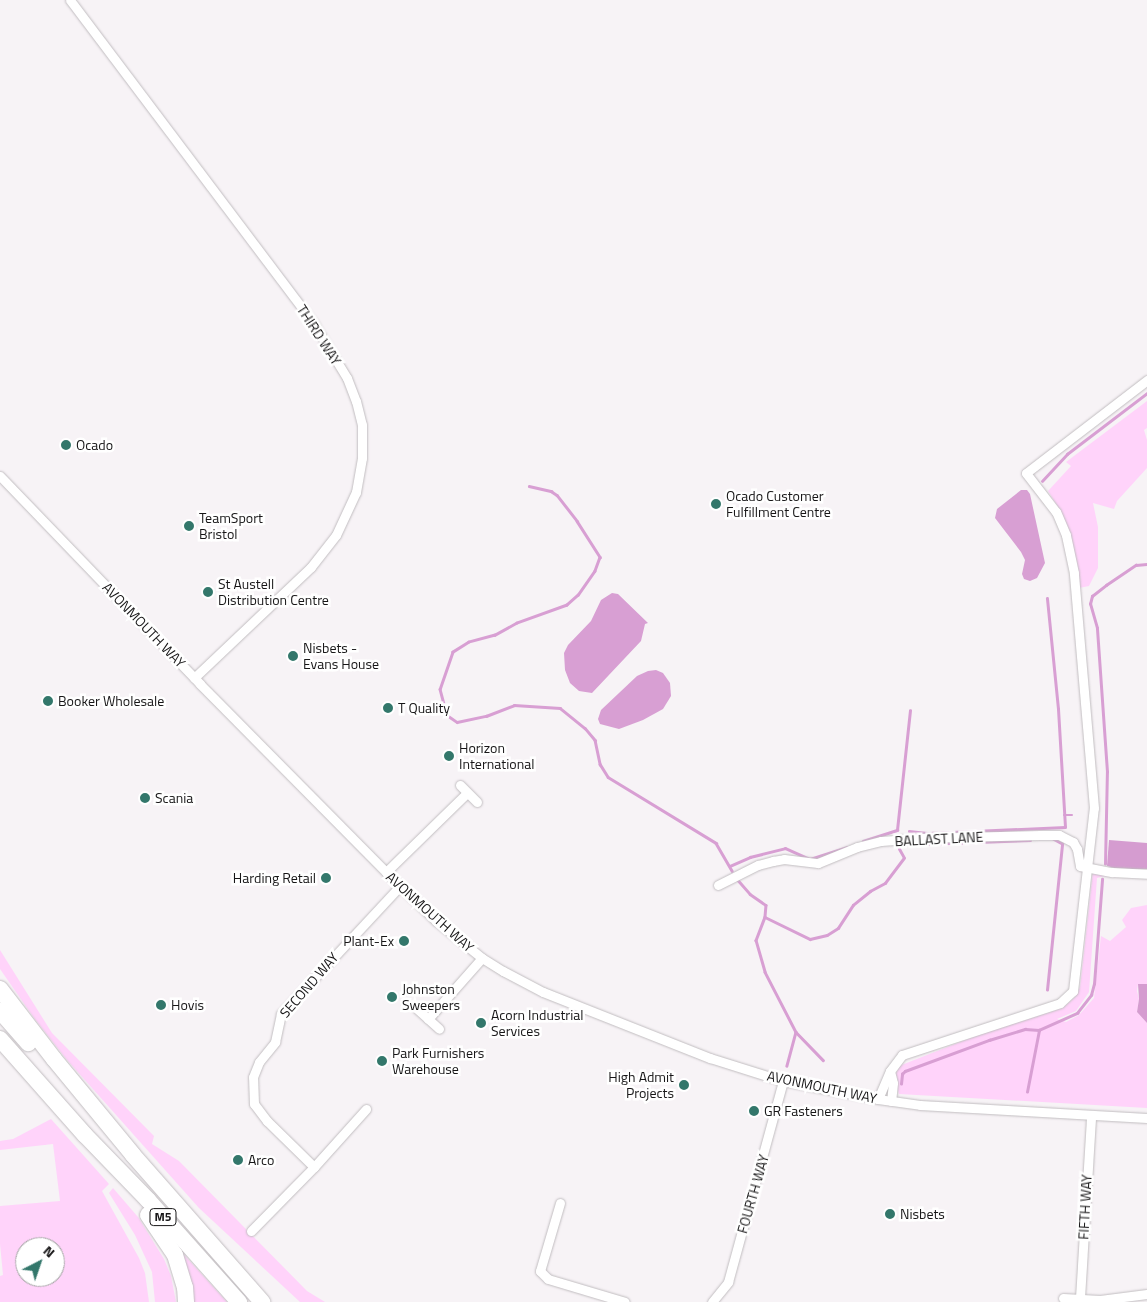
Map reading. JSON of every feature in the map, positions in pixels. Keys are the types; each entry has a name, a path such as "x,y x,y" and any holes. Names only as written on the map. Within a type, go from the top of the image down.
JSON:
{"highway":[{"name":"M5","path":"0,989 54,1059 134,1155 262,1302"},
{"name":"M5","path":"0,1011 79,1099 134,1155"},
{"name":"M5","path":"0,1039 85,1135 148,1200 239,1302"},
{"name":"M5","path":"85,1135 169,1244 182,1274 186,1302"},
{"name":"M5","path":"222,1255 269,1302"}],"street":[{"name":"THIRD WAY","path":"70,0 314,324 347,378 356,401 362,425 362,458 356,492 336,535 311,567 194,678"},
{"path":"878,1099 896,1061 910,1052 1060,1003 1073,991 1094,808 1074,573 1066,535 1056,512 1026,473 1147,380"},
{"name":"AVONMOUTH WAY","path":"0,476 194,678 386,872 436,921 482,958 543,992 710,1058 784,1081 891,1101 1091,1116 1147,1118"},
{"path":"460,785 477,802"},
{"path":"386,872 467,793"},
{"name":"BALLAST LANE","path":"718,884 758,865 773,861 784,859 818,862 865,845 921,838 1059,835 1073,842 1077,849 1080,866 1088,867"},
{"path":"1088,867 1112,872 1147,874"},
{"name":"SECOND WAY","path":"314,1167 267,1121 254,1104 253,1077 259,1062 275,1042 281,1014 400,886"},
{"path":"428,1019 482,958"},
{"path":"416,1008 439,1029"},
{"path":"890,1071 893,1083 891,1101"},
{"name":"FOURTH WAY","path":"712,1302 728,1282 784,1081"},
{"path":"251,1231 314,1167 366,1109"},
{"name":"FIFTH WAY","path":"1080,1298 1091,1116"},
{"path":"560,1203 540,1271 548,1279 625,1302"},
{"path":"1063,1298 1100,1300 1147,1294"}],"shaded area":[{"path":"1147,401 1147,428 1144,430 1147,440 1147,468 1117,501 1114,509 1093,503 1098,527 1098,568 1089,586 1079,588 1074,550 1061,512 1048,491 1071,466 1066,462"},
{"path":"1021,490 1027,490 1030,494 1045,563 1037,578 1030,581 1024,579 1022,574 1025,560 1021,552 995,518 997,509"},
{"path":"612,593 618,594 648,623 645,624 641,641 592,693 579,691 570,683 565,670 564,653 568,645 591,621 601,600"},
{"path":"656,670 663,673 670,683 671,696 663,709 643,720 619,729 600,724 598,719 601,710 637,676"},
{"path":"1109,840 1147,843 1147,869 1118,869 1107,866"},
{"path":"1093,871 1105,874 1105,876 1097,878 1089,992 1076,1011 1057,1019 1066,1022 1079,1015 1094,998 1101,936 1110,941 1126,927 1122,920 1131,908 1147,905 1147,984 1138,984 1139,999 1137,1012 1147,1023 1147,1108 899,1094 896,1084 897,1076 895,1076 899,1066 978,1035 1063,1008 1076,996 1080,987"},
{"path":"0,950 52,1033 154,1136 152,1144 179,1161 307,1291 325,1302 300,1302 199,1208 67,1060 34,1018 0,969"},
{"path":"1138,984 1147,984 1147,1023 1137,1012 1139,999"},
{"path":"51,1119 109,1184 102,1191 139,1258 145,1273 149,1302 0,1302 0,1276 3,1275 0,1244 0,1206 60,1201 53,1144 0,1150 0,1141 13,1139"},
{"path":"113,1188 138,1217 164,1259 171,1276 176,1302 155,1302 152,1272 135,1235 109,1193"},
{"path":"177,1247 227,1302 192,1302"}],"waterway":[{"path":"1042,481 1067,454 1147,393"},
{"path":"529,486 551,491 557,495 577,521 600,557 595,571 578,595 567,605 517,623 495,635 469,642 453,652 440,689 447,715 457,722 486,716 514,705 560,708 585,728 595,740 600,764 608,777 716,843 732,871"},
{"path":"1105,864 1107,772 1097,628 1090,604 1092,596 1106,585 1136,565 1147,564"},
{"path":"909,831 929,833 1065,827 1058,709 1047,599"},
{"path":"863,841 897,830 910,711"},
{"path":"1064,815 1072,815"},
{"path":"1047,990 1062,844 1053,839"},
{"path":"922,844 1030,840"},
{"path":"730,866 750,857 785,848 810,859 846,847"},
{"path":"765,917 810,939 827,935 838,928 853,905 870,891 885,883 904,858 899,849"},
{"path":"901,1084 902,1074 905,1071 989,1040 1025,1029 1039,1030 1077,1013 1091,995 1094,984 1102,879"},
{"path":"738,880 750,894 766,905 765,917 756,940 765,972 796,1032 787,1066"},
{"path":"1027,1092 1039,1030"},
{"path":"796,1032 823,1060"}],"place":[{"name":"Ocado","path":"66,445"},
{"name":"Ocado Customer Fulfillment Centre","path":"716,504"},
{"name":"TeamSport Bristol","path":"189,526"},
{"name":"St Austell Distribution Centre","path":"208,592"},
{"name":"Nisbets - Evans House","path":"293,656"},
{"name":"Booker Wholesale","path":"48,701"},
{"name":"T Quality","path":"388,708"},
{"name":"Horizon International","path":"449,756"},
{"name":"Scania","path":"145,798"},
{"name":"Harding Retail","path":"326,878"},
{"name":"Plant-Ex","path":"404,941"},
{"name":"Johnston Sweepers","path":"392,997"},
{"name":"Hovis","path":"161,1005"},
{"name":"Acorn Industrial Services","path":"481,1023"},
{"name":"Park Furnishers Warehouse","path":"382,1061"},
{"name":"High Admit Projects","path":"684,1085"},
{"name":"GR Fasteners","path":"754,1111"},
{"name":"Arco","path":"238,1160"},
{"name":"Nisbets","path":"890,1214"}]}
